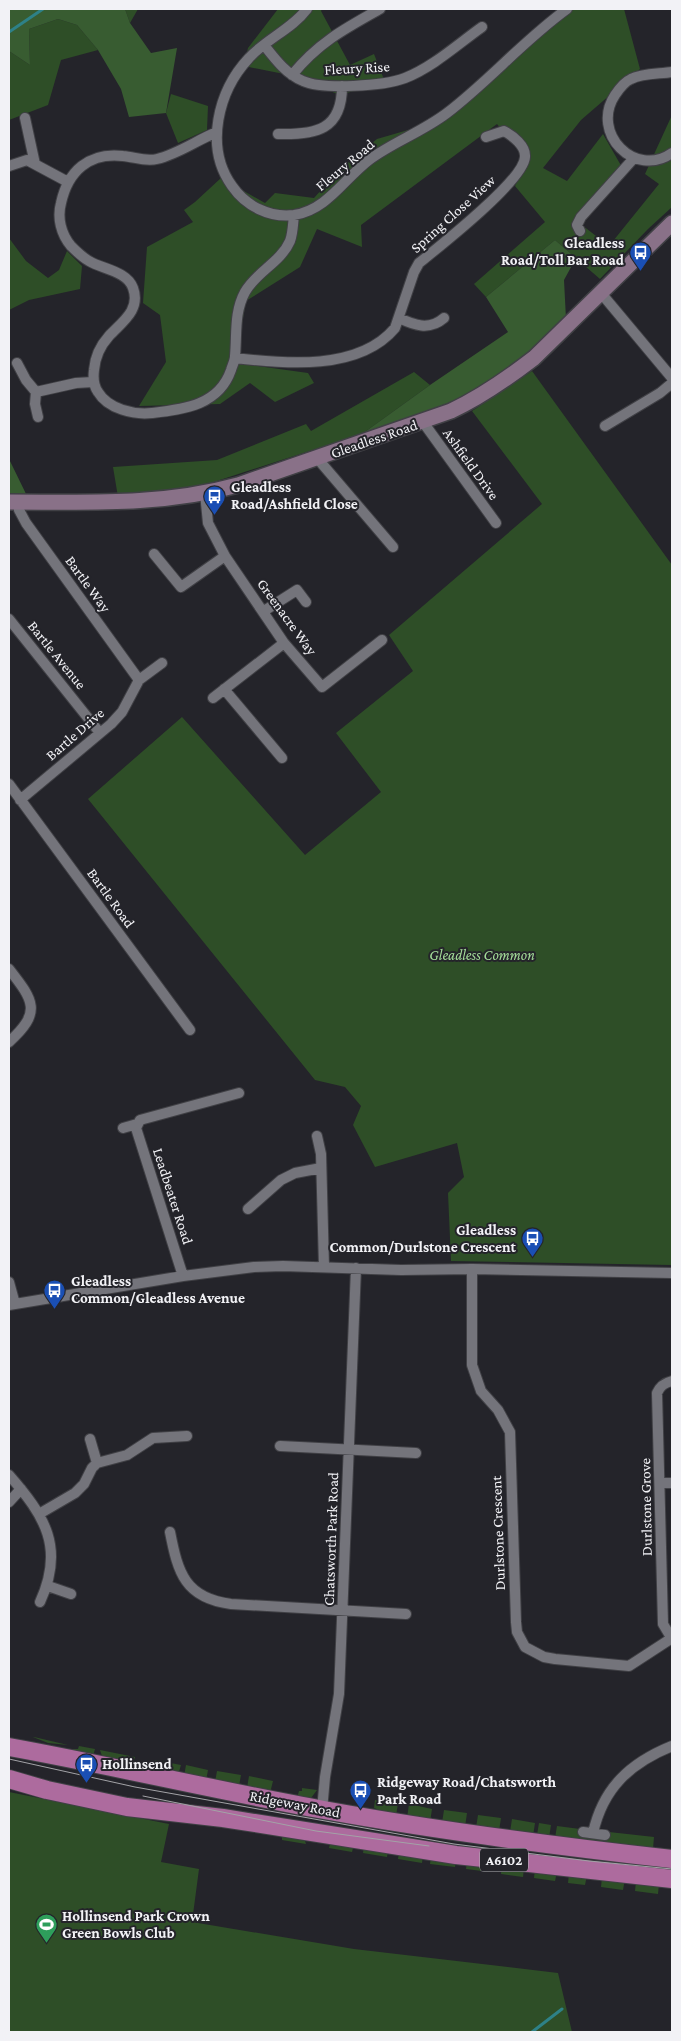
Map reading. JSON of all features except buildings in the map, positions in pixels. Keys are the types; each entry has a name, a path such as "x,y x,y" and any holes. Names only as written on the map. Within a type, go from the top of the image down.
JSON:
{"highway":[{"name":"Ridgeway Road","path":"9,1747 322,1810 440,1830 672,1859"},
{"name":"Ridgeway Road","path":"9,1779 40,1789 127,1807 223,1818 456,1855 672,1879"}],"main road":[{"name":"Gleadless Road","path":"14,502 104,503 205,493 238,485 423,422 471,402 514,374 534,358 672,222"}],"street":[{"path":"292,75 309,55 330,37 380,9"},
{"name":"Fleury Road","path":"304,10 249,58 231,84 218,117 216,144 222,173 244,201 272,214 294,215 317,207 370,160 449,112 530,39 567,9"},
{"name":"Fleury Rise","path":"264,46 276,61 292,75 304,82 321,86 390,83 406,78 423,68 482,27"},
{"path":"672,72 631,78 620,87 608,109 607,120 613,140 634,158 654,160 672,153"},
{"path":"278,134 311,132 324,127 336,118 342,97 342,86"},
{"path":"25,118 35,164"},
{"name":"Spring Close View","path":"235,358 298,364 317,362 353,354 378,343 388,336 395,328 414,272 419,263 502,191 517,175 523,165 525,159 524,151 511,135 504,131 486,137"},
{"path":"217,132 157,159 144,160 124,156 94,157 81,166 68,182 59,210 63,234 70,245 89,261 128,280 133,288 135,298 134,307 128,318 108,337 96,356 93,382 98,392 106,401 131,412 145,414 168,411 204,402 214,396 224,386 235,358 239,306 253,279 287,248 293,229 294,215"},
{"path":"580,231 577,225 581,217 634,158"},
{"path":"9,166 27,160 68,182"},
{"path":"601,293 672,378"},
{"path":"399,318 421,327 439,322 444,318"},
{"path":"17,363 26,380 36,392 35,404 38,417"},
{"path":"36,392 76,383 93,382"},
{"path":"605,426 672,384"},
{"name":"Ashfield Drive","path":"423,422 496,523"},
{"path":"317,458 394,546"},
{"name":"Greenacre Way","path":"205,493 208,522 225,556 284,643 322,687 382,640"},
{"name":"Bartle Way","path":"14,502 26,523 139,680"},
{"path":"154,554 181,587 225,556"},
{"path":"264,612 297,590 306,602"},
{"name":"Bartle Avenue","path":"9,619 100,733"},
{"path":"213,698 284,643"},
{"name":"Bartle Drive","path":"20,800 112,724 122,712 139,680 162,664"},
{"path":"224,689 282,758"},
{"name":"Bartle Road","path":"9,784 190,1030"},
{"path":"9,969 29,996 30,1004 28,1022 9,1042"},
{"path":"123,1128 137,1124 140,1120 239,1093"},
{"name":"Leadbeater Road","path":"137,1124 136,1128 183,1276"},
{"path":"316,1136 321,1168 324,1267"},
{"path":"248,1210 282,1180 295,1173 321,1168"},
{"path":"9,1282 12,1305 183,1276 254,1267 672,1273"},
{"name":"Chatsworth Park Road","path":"322,1810 325,1777 339,1694 356,1268"},
{"name":"Durlstone Crescent","path":"472,1269 472,1365 482,1391 498,1410 510,1432 516,1622 517,1632 525,1647 544,1657 628,1666 672,1639"},
{"name":"Durlstone Grove","path":"672,1381 665,1383 659,1388 657,1393 663,1624 672,1639"},
{"path":"39,1514 75,1493 84,1484 92,1468 97,1463 127,1455 153,1438 186,1436"},
{"path":"90,1439 97,1463"},
{"path":"280,1446 416,1453"},
{"path":"9,1475 39,1514 46,1529 52,1557 48,1586 40,1602"},
{"path":"660,1483 672,1483"},
{"path":"9,1502 21,1489"},
{"path":"170,1532 175,1561 181,1574 193,1589 206,1598 231,1604 406,1614"},
{"path":"48,1586 71,1594"},
{"path":"606,1835 588,1833 598,1811 622,1777 651,1755 672,1746"}],"green space":[{"path":"9,9 125,9 130,23 151,53 177,48 166,113 129,117 121,89 98,50 77,25 58,19 29,29 30,65 9,51"},
{"path":"125,9 138,9 130,23"},
{"path":"278,9 322,9 321,11 350,65 374,54 385,82 340,95 289,75 244,66 248,48"},
{"path":"570,9 624,9 640,69 581,120 543,168 567,181 603,134 623,169 578,222 609,246 659,184 645,174 672,115 672,207 600,279 555,240 486,297 474,284 545,222 515,186 527,160 497,124 361,225 362,247 317,229 300,267 246,301 235,363 308,373 314,383 275,402 250,383 220,404 139,406 166,362 160,315 143,303 147,247 193,222 184,210 221,178 265,203 275,193 314,198 341,168 377,139 439,121"},
{"path":"58,19 77,25 98,50 61,60 48,105 9,120 9,51 30,65 29,29"},
{"path":"171,94 208,106 207,130 178,143 166,113"},
{"path":"9,238 26,261 48,278 59,270 67,251 82,266 80,289 29,300 9,310"},
{"path":"555,240 576,258 564,280 566,319 534,350 510,369 465,397 362,434 508,332 486,297"},
{"name":"Gleadless Common","path":"532,371 672,565 672,1265 451,1261 448,1193 464,1177 457,1143 375,1167 353,1125 361,1106 345,1087 315,1080 88,799 182,717 305,855 381,792 336,733 413,671 389,635 542,504 472,411"},
{"path":"414,372 430,385 362,434 180,493 118,497 113,467 217,460 306,424 311,431"},
{"path":"9,459 28,498 9,498"},
{"path":"34,1737 68,1745 48,1743"},
{"path":"79,1746 95,1749 93,1756 62,1749 78,1749"},
{"path":"100,1750 135,1757 134,1760 103,1759"},
{"path":"155,1760 181,1765 178,1775 154,1764"},
{"path":"186,1765 208,1770 206,1781 184,1776"},
{"path":"217,1771 241,1775 239,1786 215,1782"},
{"path":"249,1776 273,1781 270,1793 247,1788"},
{"path":"302,1788 317,1790 311,1798 297,1798"},
{"path":"9,1792 169,1824 161,1862 199,1869 192,1922 354,1949 558,1973 572,2032 9,2032"},
{"path":"375,1800 398,1803 396,1816 374,1808"},
{"path":"409,1804 432,1809 430,1822 407,1818"},
{"path":"444,1810 467,1813 465,1827 442,1823"},
{"path":"478,1815 501,1818 499,1831 476,1828"},
{"path":"512,1819 535,1823 533,1836 510,1832"},
{"path":"539,1823 551,1825 549,1838 537,1835"},
{"path":"557,1826 580,1829 580,1836 608,1839 609,1832 654,1837 653,1849 555,1838"},
{"path":"282,1834 305,1841 306,1844 282,1840"},
{"path":"330,1844 354,1844 352,1852 329,1848"},
{"path":"364,1846 388,1850 387,1857 363,1853"},
{"path":"399,1851 423,1855 422,1863 398,1859"},
{"path":"431,1856 456,1860 455,1867 430,1864"},
{"path":"467,1861 491,1864 490,1872 466,1869"},
{"path":"502,1865 524,1868 523,1877 501,1874"},
{"path":"535,1869 557,1872 555,1881 534,1878"},
{"path":"569,1873 587,1875 585,1885 568,1883"},
{"path":"602,1877 625,1879 623,1890 601,1887"},
{"path":"636,1881 659,1884 658,1894 635,1891"}],"waterway":[{"path":"9,32 43,9"},
{"path":"532,2032 562,2009"}],"tram line":[{"path":"9,1759 135,1787 454,1844 589,1861 672,1869"},
{"path":"143,1796 316,1831 429,1846"}],"place":[{"name":"Gleadless Road/Toll Bar Road","path":"640,271"},
{"name":"Gleadless Road/Ashfield Close","path":"215,515"},
{"name":"Gleadless Common/Durlstone Crescent","path":"532,1258"},
{"name":"Gleadless Common/Gleadless Avenue","path":"55,1309"},
{"name":"Hollinsend","path":"86,1783"},
{"name":"Ridgeway Road/Chatsworth Park Road","path":"361,1810"},
{"name":"Hollinsend Park Crown Green Bowls Club","path":"46,1944"}]}
